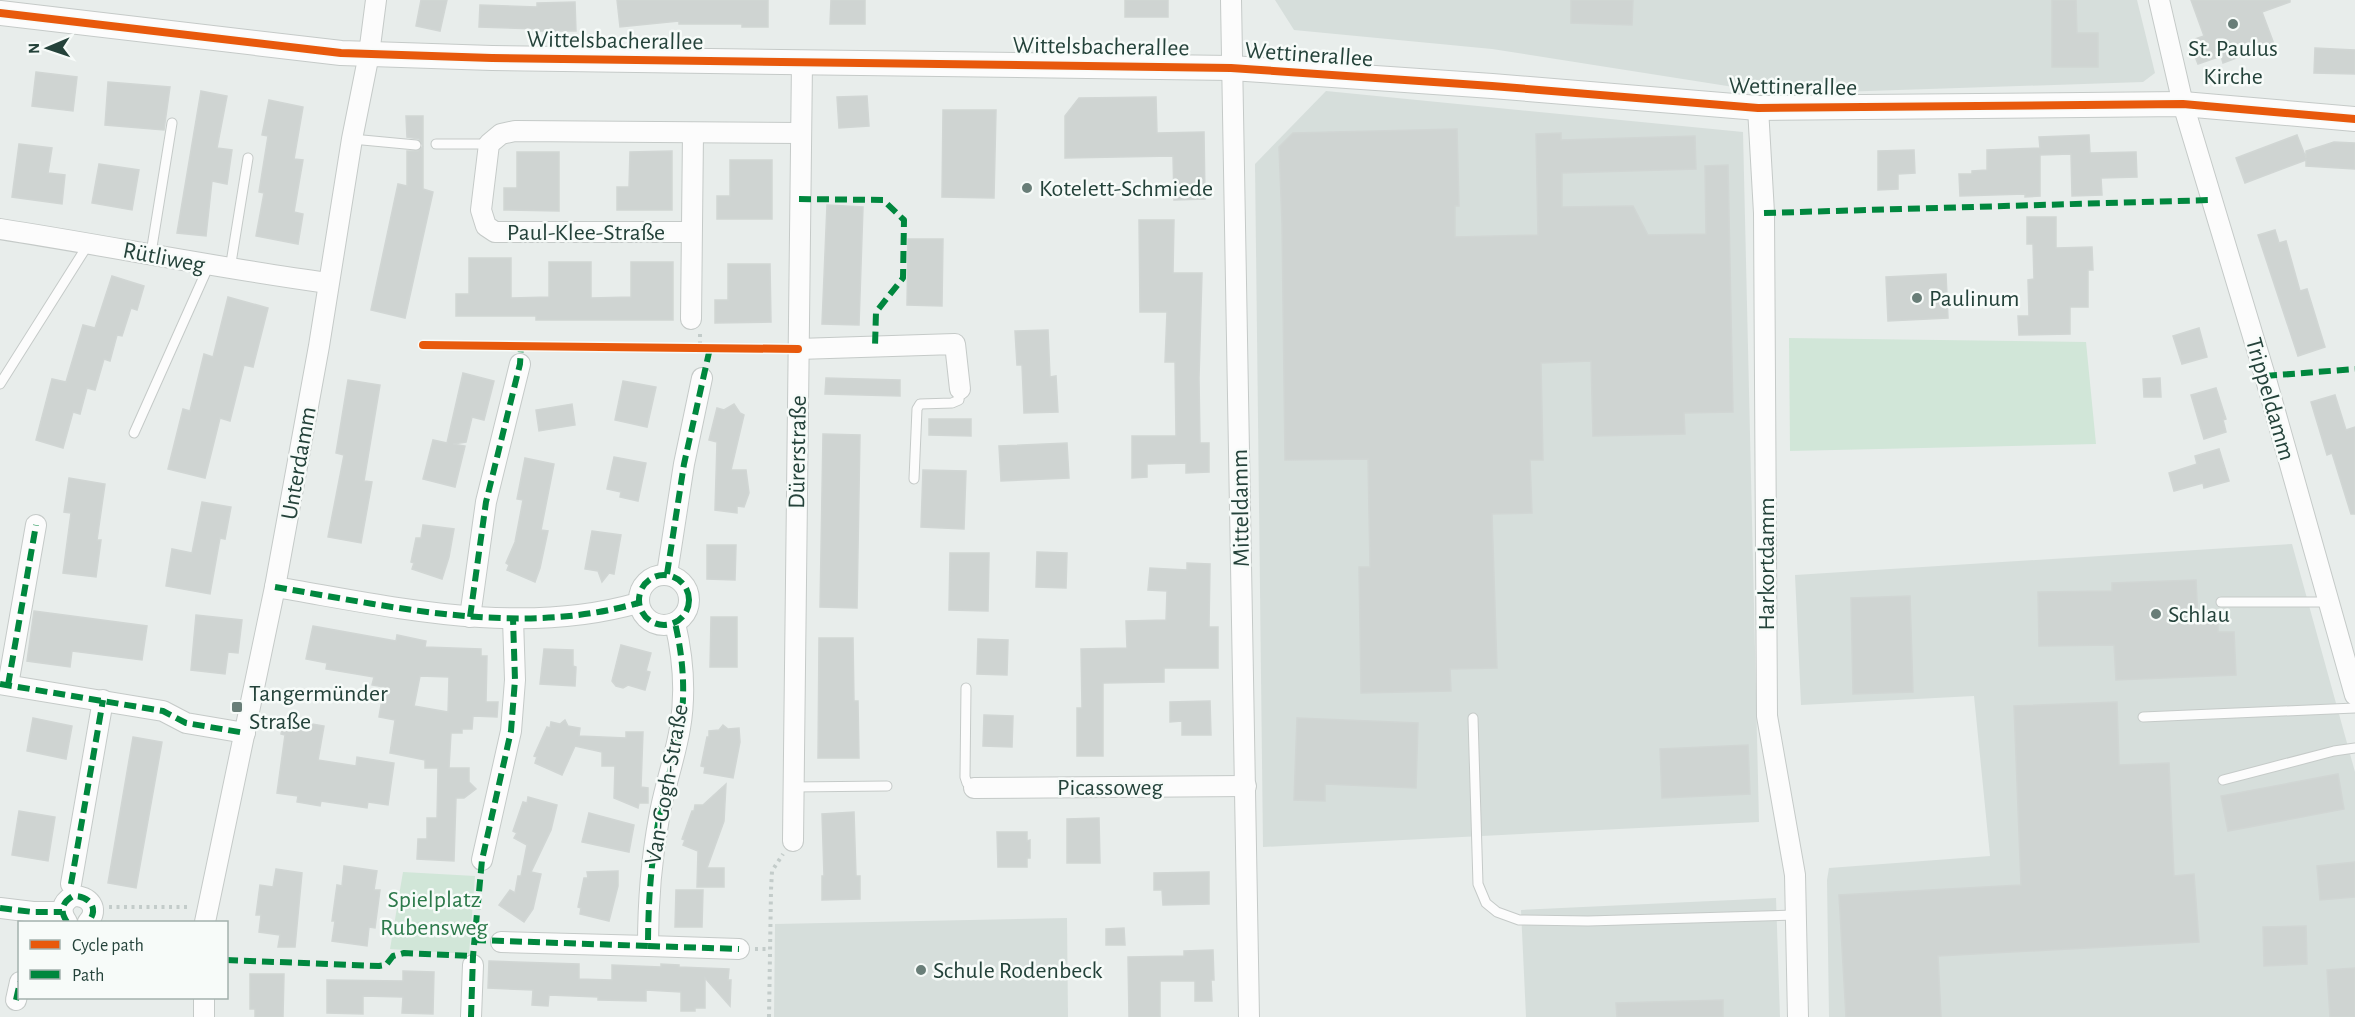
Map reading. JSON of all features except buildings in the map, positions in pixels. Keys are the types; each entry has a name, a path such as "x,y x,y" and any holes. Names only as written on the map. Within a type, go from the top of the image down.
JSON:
{"street":[{"name":"Unterdamm","path":"207,915 275,587 319,346 352,139 369,54 376,0"},
{"name":"Mitteldamm","path":"1231,0 1249,1017"},
{"name":"Trippeldamm","path":"2159,0 2183,104 2265,376 2355,695"},
{"name":"Wittelsbacherallee","path":"0,13 341,53 492,58 1231,68"},
{"name":"Dürerstraße","path":"793,842 802,62"},
{"name":"Wettinerallee","path":"1231,68 1492,86 1758,108 2183,104 2355,119"},
{"name":"Harkortdamm","path":"1758,108 1764,213 1767,716 1795,875 1798,1017"},
{"path":"489,144 501,134 515,131 800,133"},
{"name":"Paul-Klee-Straße","path":"691,318 693,133"},
{"name":"Paul-Klee-Straße","path":"489,144 481,210 486,226 495,232 691,232"},
{"name":"Rütliweg","path":"0,229 151,253 230,269 328,283"},
{"path":"798,349 955,344 960,389"},
{"path":"470,617 486,502 520,363"},
{"path":"667,574 684,464 702,378"},
{"path":"36,525 4,685 163,711 186,723 245,733"},
{"path":"667,574 677,578 685,586 688,606 683,616 675,623 656,624 648,620 641,612 638,603 640,591 646,582 655,576 667,574"},
{"path":"275,587 436,615 513,619 607,612 638,603"},
{"path":"482,860 511,731 515,680 513,619"},
{"name":"Van-Gogh-Straße","path":"648,946 651,865 659,816 680,727 683,685 681,651 675,623"},
{"path":"71,884 103,700"},
{"name":"Picassoweg","path":"974,788 1246,786"},
{"path":"0,908 32,917 64,917 63,906 72,896 81,895 88,899 91,914"},
{"path":"501,942 739,949"},
{"path":"471,1017 473,965"},
{"path":"204,999 204,1017"}],"lane":[{"path":"151,253 172,123"},
{"path":"352,139 416,145"},
{"path":"436,144 489,144"},
{"path":"230,269 248,158"},
{"path":"0,384 89,243"},
{"path":"134,433 209,265"},
{"path":"914,479 917,410 920,405 958,400 960,389"},
{"path":"2221,602 2330,602"},
{"path":"966,688 965,777 967,783 974,788"},
{"path":"2143,717 2355,708"},
{"path":"1473,718 1478,884 1486,903 1497,912 1520,920 1588,921 1796,915"},
{"path":"2223,780 2334,751 2355,748"},
{"path":"794,787 887,786"}],"path":[{"path":"688,348 710,348"},
{"path":"769,1017 772,872 778,859 793,842"},
{"path":"91,914 207,915"}],"shaded area":[{"path":"1275,0 2137,0 2155,73 2143,82 1778,94 1492,49 1294,30"},
{"path":"1326,91 1743,132 1759,822 1263,847 1255,164"},
{"path":"2292,544 2355,772 2355,1017 1829,1017 1827,880 1829,868 1990,856 1974,696 1801,705 1795,575"},
{"path":"1776,898 1780,1017 1526,1017 1521,910"},
{"name":"Schule Rodenbeck","path":"1067,918 1068,1017 774,1017 775,924"}],"green space":[{"path":"1789,338 2086,342 2096,444 1790,451"},
{"name":"Spielplatz Rubensweg","path":"403,872 475,876 469,954 390,949"}],"marked path":[{"path":"799,199 883,200 904,220 903,278 876,312 875,346"},
{"path":"1764,213 2212,200"},
{"path":"470,617 486,502 520,364 521,346"},
{"path":"667,574 684,464 710,348"},
{"path":"2265,376 2355,369"},
{"path":"8,685 36,525"},
{"path":"659,575 669,575 682,582 689,595 689,600 689,605 682,618 669,625 659,625 650,621 643,614 639,605 639,595 643,586 650,579 659,575"},
{"path":"275,587 411,610 502,618 548,618 593,613 638,603"},
{"path":"471,1017 473,956 482,860 511,731 515,680 513,619"},
{"path":"474,940 648,946 650,882 656,834 682,715 683,675 675,623"},
{"path":"0,684 163,711 186,723 245,733"},
{"path":"71,884 103,700"},
{"path":"66,921 63,908 73,896 84,898 91,904 93,912 89,921"},
{"path":"0,908 33,912 62,912"},
{"path":"648,946 739,949"},
{"path":"228,960 379,966 386,965 393,956 404,953 473,956"},
{"path":"16,1000 18,991"}],"cycle path":[{"path":"0,13 341,53 492,58 1231,68 1492,86 1758,108 2183,104 2355,119"},
{"path":"423,345 798,349"}],"place":[{"name":"St. Paulus Kirche","path":"2233,24"},
{"name":"Kotelett-Schmiede","path":"1027,188"},
{"name":"Paulinum","path":"1917,298"},
{"name":"Schlau","path":"2156,614"},
{"name":"Tangermünder Straße","path":"237,707"},
{"name":"Schule Rodenbeck","path":"921,970"}]}
